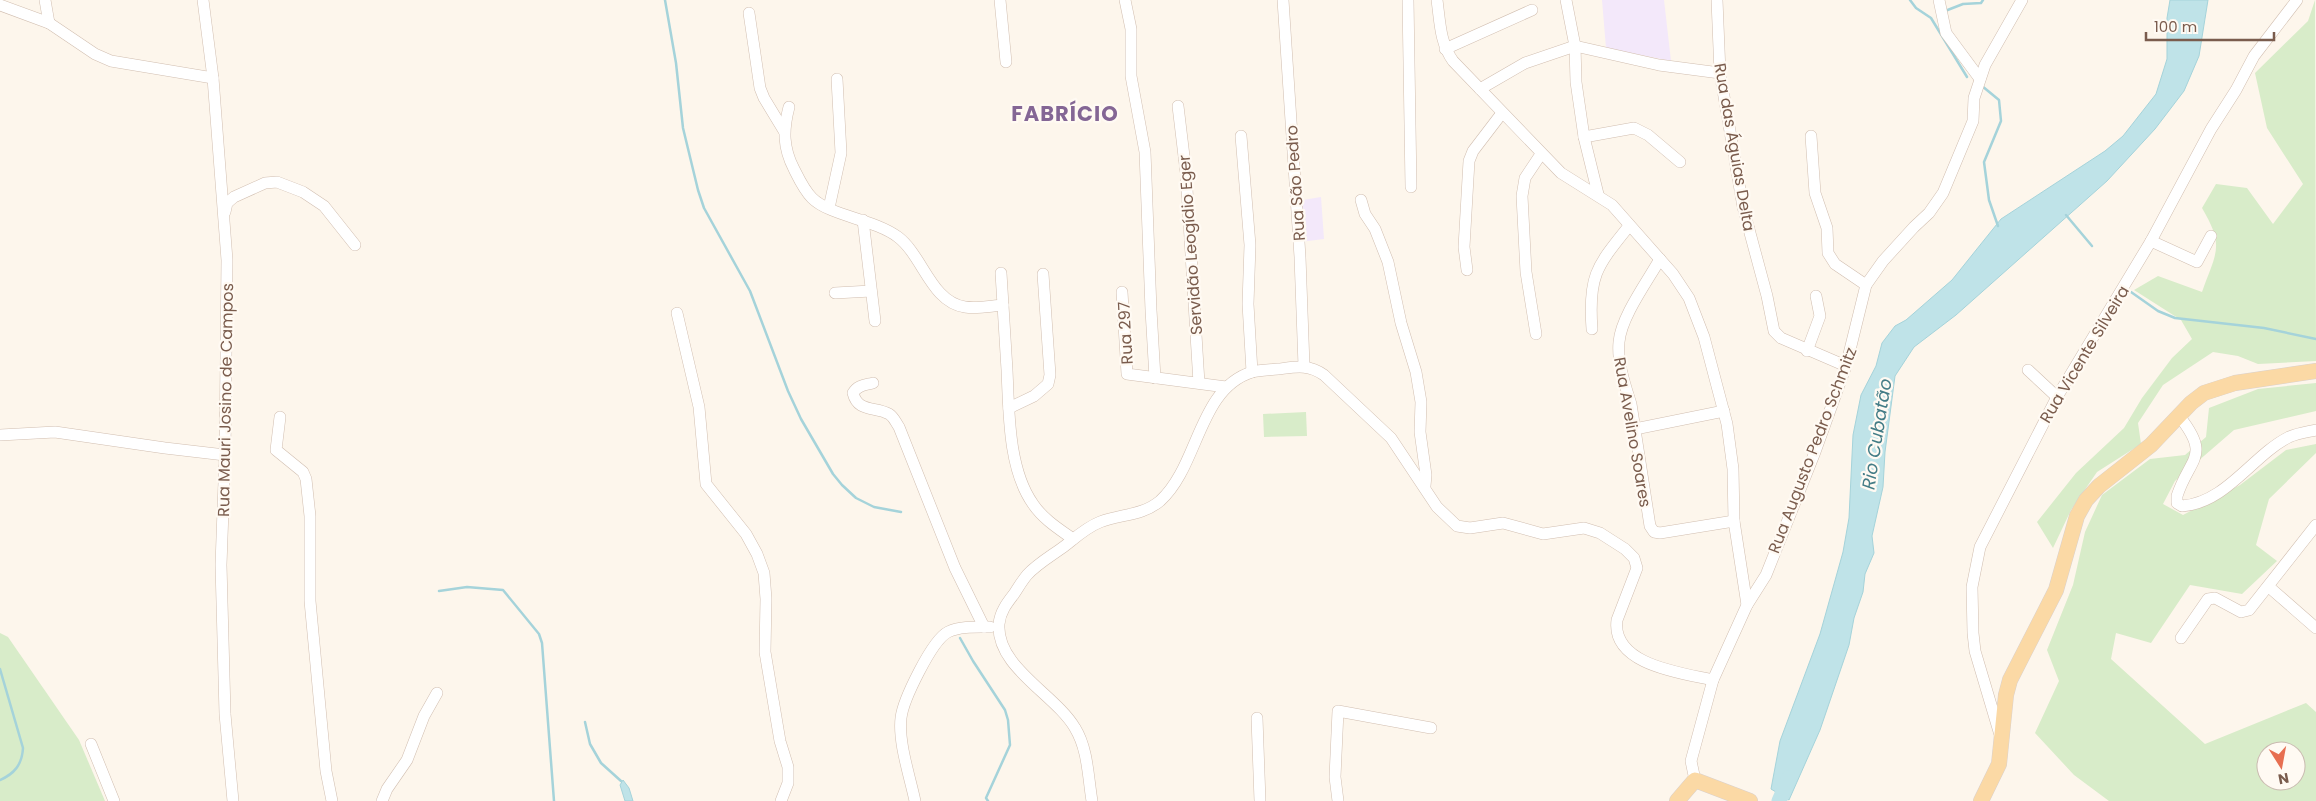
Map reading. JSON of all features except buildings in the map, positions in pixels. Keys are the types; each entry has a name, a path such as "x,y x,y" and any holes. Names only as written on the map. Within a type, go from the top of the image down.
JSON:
{"main road":[{"path":"1981,801 1999,764 2001,737 2010,680 2056,590 2071,534 2086,500 2114,473 2151,445 2198,397 2223,386 2316,371"},
{"path":"1677,801 1695,780 1748,800"}],"street":[{"path":"45,0 49,23"},
{"name":"Rua Mauri Josino de Campos","path":"203,0 213,78 218,157 225,212 227,340 221,565 225,714 233,801"},
{"path":"1000,0 1006,62"},
{"path":"1125,0 1131,29 1131,76 1145,152 1155,378 1226,387"},
{"name":"Rua São Pedro","path":"1283,0 1300,257 1304,366"},
{"path":"1408,0 1411,187"},
{"path":"1437,0 1445,49 1480,90 1561,173 1598,194 1612,205 1682,287 1700,323 1724,410 1733,458 1734,521 1747,605"},
{"path":"1566,0 1575,46 1576,82 1584,137 1598,194"},
{"name":"Rua das Águias Delta","path":"1717,0 1720,73 1742,207 1767,296 1774,331 1781,338 1846,366"},
{"path":"1939,0 1946,34 1980,79"},
{"name":"Rua Augusto Pedro Schmitz","path":"1695,780 1691,761 1713,680 1747,605 1766,575 1846,366 1866,286 1883,261 1929,213 1942,193 1973,120 1974,98 1984,65 2022,0"},
{"name":"Rua Vicente Silveira","path":"2001,737 1974,642 1973,576 1980,547 1993,518 2056,397 2151,241 2211,129 2236,90 2254,56 2297,0"},
{"path":"0,5 49,23 95,54 111,61 213,78"},
{"path":"1445,49 1532,10"},
{"path":"749,13 760,88 784,131"},
{"path":"1480,90 1525,63 1575,46 1674,68 1720,73"},
{"path":"829,208 841,153 837,79"},
{"name":"Servidão Leogídio Eger","path":"1178,106 1186,173 1199,383"},
{"path":"789,107 784,131 787,154 803,186 814,200 829,208 881,227 902,241 917,257 942,296 949,301 972,308 1003,305"},
{"path":"1467,270 1464,247 1469,161 1473,151 1502,113"},
{"path":"1584,137 1634,128 1648,135 1680,162"},
{"path":"1241,136 1250,245 1248,304 1252,372"},
{"path":"1811,136 1815,193 1827,228 1828,254 1835,264 1866,286"},
{"path":"1536,334 1526,272 1522,202 1524,181 1541,154"},
{"path":"225,212 226,204 232,198 262,184 277,182 303,192 324,206 355,245"},
{"path":"1361,200 1365,214 1375,229 1388,262 1401,323 1416,372 1421,402 1420,432 1426,475 1425,486"},
{"path":"863,220 875,321"},
{"path":"1592,329 1591,298 1595,276 1610,250 1630,226"},
{"path":"2151,241 2198,262 2211,236"},
{"name":"Rua Avelino Soares","path":"1660,259 1623,324 1618,343 1618,352 1635,429 1649,523 1652,530 1660,533 1734,521"},
{"path":"1001,274 1009,408 1014,452 1026,493 1040,513 1073,539"},
{"path":"1009,408 1034,396 1048,384 1043,274"},
{"path":"835,293 871,291"},
{"name":"Rua 297","path":"1122,292 1127,374 1155,378"},
{"path":"1808,351 1820,316 1816,296"},
{"path":"677,313 699,407 706,484 746,534 757,554 764,573 766,663 780,741 788,767 788,783 781,801"},
{"path":"1092,801 1086,758 1078,732 1060,708 1011,661 1000,638 999,627 1003,610 1026,576 1073,539 1102,521 1147,510 1165,496 1178,479 1215,400 1235,379 1252,372 1304,366 1316,370 1324,376 1391,438 1425,486 1437,507 1457,526 1470,528 1503,523 1543,534 1584,528 1600,533 1625,549 1634,558 1637,568 1617,620 1621,642 1632,654 1651,664 1713,680"},
{"path":"2028,370 2056,397"},
{"path":"873,383 855,389 854,397 863,407 888,413 899,427 955,568 984,627"},
{"path":"1635,429 1724,410"},
{"path":"2180,416 2193,433 2196,446 2195,459 2176,496 2177,503 2182,506 2220,491 2290,437 2316,430"},
{"path":"280,417 276,450 303,472 306,479 310,545 310,601 326,771 332,801"},
{"path":"0,436 55,432 225,455"},
{"path":"2181,638 2208,599 2214,598 2246,612 2314,532"},
{"path":"2269,587 2316,628"},
{"path":"915,801 901,732 901,717 905,703 933,647 941,637 953,630 999,627"},
{"path":"382,801 387,788 408,760 424,716 437,693"},
{"path":"1338,801 1335,776 1338,711 1431,728"},
{"path":"1257,718 1260,801"},
{"path":"91,744 114,801"}],"shaded area":[{"path":"1602,0 1664,0 1671,61 1606,48"},
{"path":"1321,197 1324,239 1300,242 1297,201"}],"green space":[{"path":"2315,0 2316,361 2258,364 2238,356 2213,352 2163,385 2138,423 2141,444 2097,472 2071,510 2053,548 2037,522 2076,473 2124,428 2142,398 2172,358 2192,339 2181,320 2134,290 2158,276 2202,292 2214,258 2216,241 2214,232 2202,208 2216,184 2247,188 2273,224 2303,184 2267,128 2255,73 2308,21"},
{"path":"2316,383 2316,411 2234,430 2175,481 2163,504 2183,515 2240,485 2286,450 2316,444 2316,453 2269,499 2256,545 2277,561 2242,594 2190,585 2151,643 2116,633 2111,659 2205,744 2306,703 2316,712 2316,801 2109,801 2074,775 2035,733 2059,681 2047,650 2073,585 2085,532 2102,495 2150,459 2185,455 2206,437 2209,408 2258,389"},
{"path":"1306,412 1307,436 1264,437 1263,414"},
{"path":"0,633 8,637 79,740 105,801 0,801"}],"water":[{"path":"2170,0 2208,0 2199,56 2184,91 2155,129 2107,181 1956,315 1914,347 1895,376 1885,452 1883,487 1872,536 1874,553 1865,574 1863,592 1854,618 1849,645 1820,730 1789,800 1771,789 1780,741 1820,634 1843,552 1849,518 1853,435 1861,395 1876,366 1882,343 1895,326 1906,320 1952,280 2001,219 2105,151 2123,136 2156,94 2167,59 2167,18"},
{"path":"623,780 629,788 633,801 625,801 620,785"}],"waterway":[{"path":"665,0 676,63 683,128 698,190 704,208 750,291 788,391 801,419 833,474 842,485 856,498 874,507 901,512"},
{"path":"1910,0 1916,8 1931,18 1967,77"},
{"path":"1945,11 1963,4 1981,3 1983,0"},
{"path":"1982,86 1999,100 2001,121 1984,162 1989,200 1998,226"},
{"path":"2066,215 2092,246"},
{"path":"2131,292 2158,311 2175,318 2264,328 2316,339"},
{"path":"439,591 467,587 503,590 539,634 542,643 554,801"},
{"path":"960,638 1005,710 1008,720 1010,745 986,798 988,801"},
{"path":"0,669 23,748 19,764 9,775 0,780"},
{"path":"585,722 590,744 601,763 621,781"},
{"name":"Rio Cubatão","path":"1779,801 1789,778"}],"district":[{"name":"FABRÍCIO","path":"1065,114"}]}
